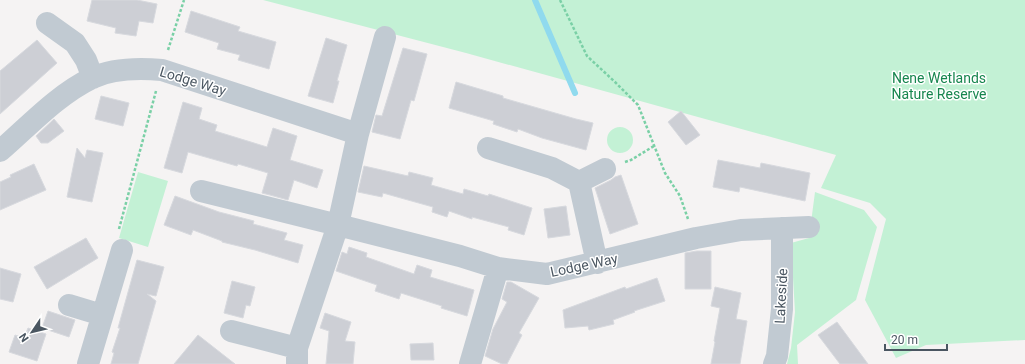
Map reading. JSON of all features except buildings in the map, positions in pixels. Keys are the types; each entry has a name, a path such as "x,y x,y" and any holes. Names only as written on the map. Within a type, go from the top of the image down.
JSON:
{"street":[{"path":"47,23 75,43 86,60 93,78"},
{"path":"231,331 297,356 338,225 358,134 385,37"},
{"name":"Lodge Way","path":"2,145 71,90 93,78 120,70 143,68 162,70 358,134"},
{"path":"488,148 552,168 579,182"},
{"path":"579,182 605,169"},
{"path":"579,182 597,263"},
{"name":"Lodge Way","path":"201,191 460,256 498,268 547,274 696,238 741,230 809,227"},
{"name":"Lakeside","path":"774,364 777,356 782,309 782,228"},
{"path":"88,364 122,250"},
{"path":"470,364 498,268"},
{"path":"69,305 102,315"}],"path":[{"path":"122,250 116,238 162,70 184,0"},
{"path":"560,0 587,56 638,105 665,173 680,196 696,238"},
{"path":"605,169 616,162 631,160 654,146"}],"green space":[{"name":"Nene Wetlands Nature Reserve","path":"263,0 1025,0 1025,340 926,345 896,358 865,300 886,219 870,203 821,188 836,155 466,53"},
{"path":"620,127 629,131 633,140 629,149 620,153 611,149 607,140 611,131"},
{"path":"138,172 168,181 148,247 119,238"},
{"path":"815,192 864,210 877,227 856,300 797,345 798,364 787,364 791,348 795,312 791,243 809,238"}],"waterway":[{"path":"535,0 575,93"}]}
